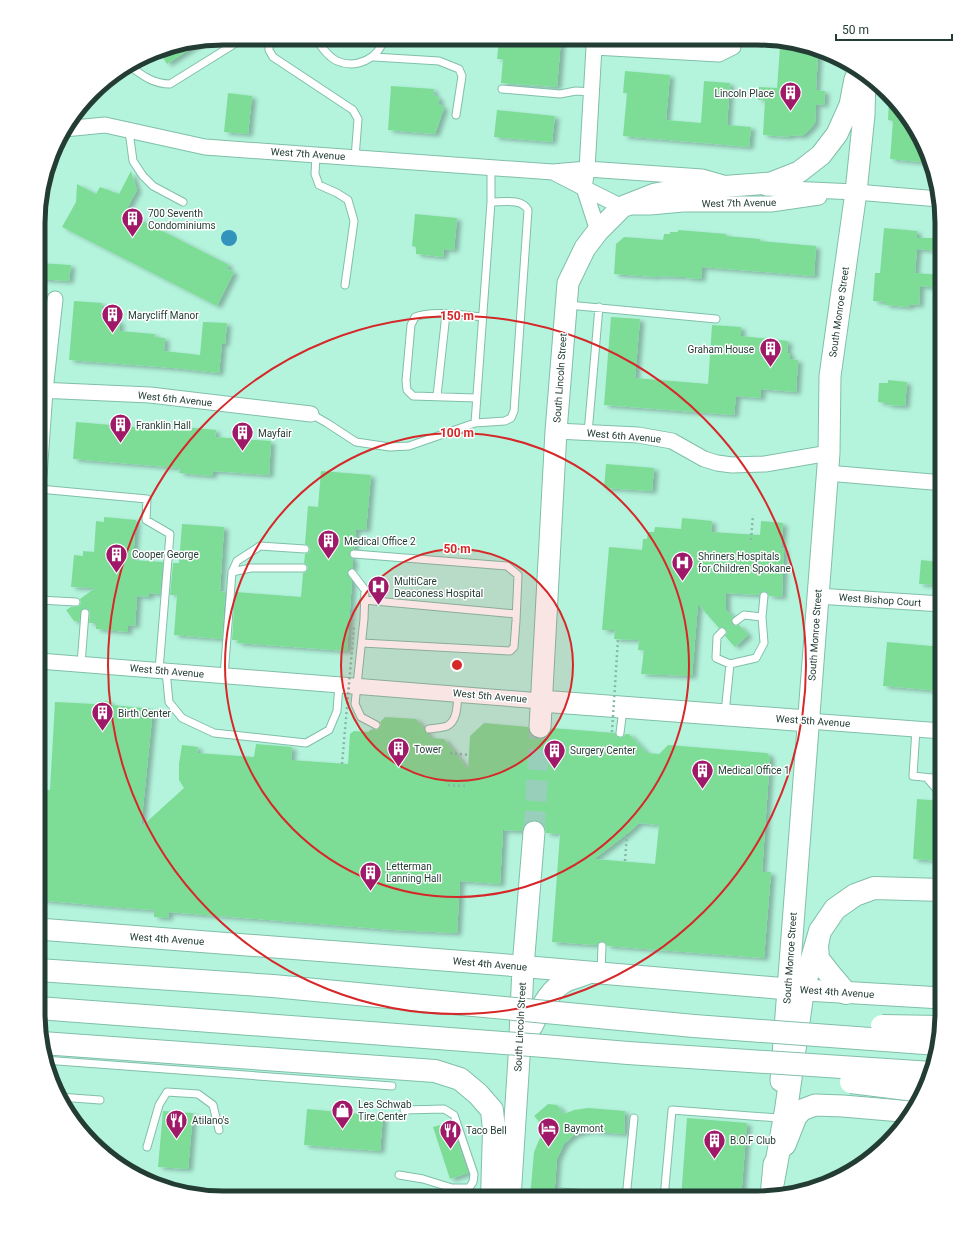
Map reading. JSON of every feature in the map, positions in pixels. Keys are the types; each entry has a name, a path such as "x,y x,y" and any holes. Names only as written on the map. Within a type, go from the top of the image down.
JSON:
{"highway":[{"path":"772,1189 786,1110 796,989 820,932 835,909 856,895 874,888 935,890"},
{"path":"820,932 817,945 818,958 846,993"},
{"path":"45,970 273,986 694,1026 932,1044"},
{"path":"45,1009 544,1046 628,1054 918,1090"},
{"path":"694,1026 935,1027"},
{"path":"48,1043 435,1071 460,1079 478,1094 492,1110 494,1130 492,1191"},
{"path":"628,1054 925,1073"}],"street":[{"path":"594,45 587,169 584,188 598,231"},
{"path":"617,45 719,54 730,45"},
{"name":"West 7th Avenue","path":"598,231 622,207 655,194 677,190 771,184 798,172 821,155 837,134 850,105 856,75"},
{"name":"South Monroe Street","path":"772,1189 778,1118 796,989 808,721 828,463 830,376 856,192 864,115 865,82"},
{"name":"West 7th Avenue","path":"73,127 105,126 205,147 553,172 587,169 702,177 735,186 856,192 933,198"},
{"name":"West 7th Avenue","path":"553,172 622,207 650,207 683,204 771,204 856,192"},
{"name":"South Lincoln Street","path":"540,727 556,431 568,284 585,248 598,231"},
{"path":"45,369 55,299"},
{"name":"West 6th Avenue","path":"45,390 150,395 311,414"},
{"name":"West 6th Avenue","path":"556,431 638,436 672,441 704,459 732,465 828,463 935,482"},
{"name":"West Bishop Court","path":"817,596 935,604"},
{"name":"West 5th Avenue","path":"45,661 935,730"},
{"name":"South Lincoln Street","path":"510,1191 523,967 534,832"},
{"name":"West 4th Avenue","path":"45,930 846,993 935,998"},
{"path":"519,1058 538,1015 552,992 568,980 596,973"},
{"path":"772,1189 793,1123 802,1110 809,1106 826,1105 905,1111"}],"lane":[{"path":"134,69 155,82 170,84 233,45"},
{"path":"269,45 269,50 274,58 352,110 358,119 355,158"},
{"path":"321,45 328,54 336,60 348,64 360,63 374,57 439,61 459,69 462,76 456,116"},
{"path":"374,57 382,45"},
{"path":"502,89 560,94 576,91 592,92"},
{"path":"129,131 133,161 143,176 153,186 184,202"},
{"path":"316,155 315,174 319,185 348,200 354,221 345,285"},
{"path":"475,423 491,202 491,168"},
{"path":"311,414 327,422 356,442 390,447 409,446 475,423 505,422 511,418 514,411 528,210 526,206 519,202 491,202"},
{"path":"566,304 716,319"},
{"path":"588,433 599,308"},
{"path":"476,398 413,396 407,390 406,381 411,325 414,317 421,315 446,314 482,316"},
{"path":"437,396 446,314"},
{"path":"45,490 147,499 146,520 170,534 162,671 168,702 182,718 214,733 306,743 329,730 337,711 339,684"},
{"path":"224,676 232,572 237,560 260,546 305,549"},
{"path":"354,554 506,566 512,569 518,576 514,647 510,650 362,643"},
{"path":"232,572 251,568 304,568"},
{"path":"352,573 365,590 362,643 355,704 361,717 376,725"},
{"path":"722,632 717,637 716,658 730,664 756,658 764,643 762,617 764,596"},
{"path":"45,600 76,602"},
{"path":"364,600 516,614"},
{"path":"81,664 85,613"},
{"path":"736,621 744,615 762,617"},
{"path":"725,715 730,664"},
{"path":"429,729 449,725 453,721 457,711 458,694"},
{"path":"620,733 623,707"},
{"path":"916,729 912,776 935,778"},
{"path":"926,778 935,788"},
{"path":"596,973 602,946"},
{"path":"51,1061 392,1086"},
{"path":"147,1147 159,1105 167,1092 198,1094 213,1105 219,1130"},
{"path":"66,1098 100,1100"},
{"path":"399,1175 424,1179 452,1188 469,1188 473,1182 474,1174 454,1115 444,1109 404,1110"},
{"path":"665,1191 672,1110 778,1118"},
{"path":"627,1191 634,1118"}],"path":[{"path":"751,540 753,515"},
{"path":"342,764 354,627 349,627"},
{"path":"612,732 618,639"},
{"path":"450,753 469,755"},
{"path":"448,785 466,786"},
{"path":"625,861 627,834"}],"water":[{"path":"226,230 232,230 237,235 235,244 232,246 226,246 221,241 221,235"}],"building":[{"path":"498,45 560,45 557,87 501,83 503,59 497,59"},
{"path":"780,47 792,48 818,56 816,90 825,91 824,105 816,104 815,123 802,136 790,135 790,137 763,135 765,100 758,100 759,87 777,88"},
{"path":"192,48 167,64 162,56"},
{"path":"625,71 670,75 666,120 701,123 704,81 730,83 727,125 751,127 749,147 623,136 627,93 623,93"},
{"path":"391,86 434,89 433,94 440,99 438,103 444,108 435,134 388,130"},
{"path":"228,93 252,96 248,134 224,132"},
{"path":"889,104 905,124 917,144 924,162 890,159 893,121 888,120"},
{"path":"497,110 555,116 552,142 494,137"},
{"name":"700 Seventh Condominiums","path":"131,171 137,190 125,212 229,265 227,269 234,272 217,306 62,227 76,202 77,184 96,194 100,187 119,194"},
{"path":"415,214 457,218 454,250 444,249 443,257 416,254 416,247 412,246"},
{"path":"884,228 917,231 917,238 935,238 935,250 917,249 915,273 935,274 935,287 920,286 919,305 910,304 910,307 885,305 885,302 873,301 875,273 880,273"},
{"path":"678,230 726,234 726,236 760,239 760,241 816,246 814,276 702,267 701,279 614,274 616,244 624,237 663,240 664,234 678,232"},
{"path":"45,263 71,265 69,281 45,279"},
{"name":"Marycliff Manor","path":"74,301 102,303 101,314 111,315 110,320 120,321 119,331 155,334 154,337 165,338 164,351 200,355 203,322 227,323 225,344 222,343 219,373 69,360"},
{"path":"611,317 640,319 635,378 708,384 712,325 741,327 741,336 788,341 787,353 790,353 790,359 798,360 796,392 761,389 761,398 736,396 734,415 604,405"},
{"path":"888,380 907,382 905,406 887,405 887,403 878,402 879,383 888,383"},
{"path":"76,422 182,431 183,427 216,430 215,437 271,441 269,475 213,471 212,476 179,473 180,468 73,459"},
{"path":"606,464 654,468 652,491 604,488"},
{"name":"Medical Office 2","path":"321,471 371,475 366,530 356,529 354,549 349,553 353,559 353,568 349,569 347,573 352,581 347,651 237,643 238,640 232,640 235,592 301,597 303,573 306,572 308,568 304,563 305,554 310,550 309,546 305,544 308,506 318,507"},
{"name":"Cooper George","path":"104,517 136,520 133,560 163,562 160,594 149,593 149,597 137,596 135,626 128,625 128,632 96,629 96,623 89,623 90,611 86,608 81,611 79,622 74,621 66,610 71,607 79,606 81,603 80,599 95,588 71,587 74,555 83,556 83,551 94,552 96,521 104,522"},
{"path":"682,518 712,521 711,532 760,535 761,521 783,523 781,548 784,549 782,597 769,596 767,592 764,591 759,595 726,593 726,610 733,617 731,621 732,624 734,626 739,625 748,635 735,647 725,636 727,633 726,629 723,627 719,628 698,604 692,676 641,674 644,650 638,650 639,640 614,639 615,630 602,630 609,547 642,550 643,539 647,539 648,532 654,532 655,527 681,529"},
{"path":"182,524 224,527 220,591 225,592 222,639 174,635 177,595 170,595 173,563 179,563"},
{"path":"921,560 935,562 935,585 919,584"},
{"path":"887,642 935,646 935,690 883,686"},
{"path":"100,701 107,701 112,705 153,709 141,827 184,788 179,780 179,764 182,745 198,747 197,753 254,757 256,744 292,747 291,760 348,764 350,734 354,731 368,732 372,729 376,730 381,725 380,722 385,717 416,719 431,738 444,739 468,770 470,736 484,723 528,727 533,737 539,739 550,734 552,728 615,733 617,737 620,738 625,734 629,734 647,753 659,754 668,745 767,753 770,757 762,872 771,872 764,958 607,946 603,941 599,942 597,945 552,942 560,834 546,833 545,827 540,822 535,820 529,821 524,826 522,831 503,830 500,884 460,881 457,933 394,930 169,912 168,918 154,917 154,910 45,901 45,790 50,790 55,702 95,704","holes":["639,823 659,825 655,864 594,859"]},
{"path":"917,799 935,800 935,861 913,859"},
{"name":"Baymont","path":"548,1104 557,1105 564,1114 574,1110 588,1108 625,1111 624,1134 588,1131 574,1135 564,1144 557,1159 555,1191 531,1191 534,1152 546,1129 534,1116"},
{"name":"Les Schwab Tire Center","path":"307,1109 383,1116 380,1151 304,1145"},
{"name":"Atilano's","path":"163,1111 193,1113 188,1169 158,1167"},
{"name":"B.O.F Club","path":"687,1118 747,1123 742,1191 682,1191"},
{"name":"Taco Bell","path":"451,1122 468,1173 450,1179 433,1127"}],"tunnel":[{"path":"534,832 540,727"}],"place":[{"name":"Lincoln Place","path":"790,112"},
{"name":"700 Seventh Condominiums","path":"132,238"},
{"name":"Marycliff Manor","path":"113,334"},
{"name":"Graham House","path":"770,368"},
{"name":"Franklin Hall","path":"121,444"},
{"name":"Mayfair","path":"242,452"},
{"name":"Medical Office 2","path":"329,560"},
{"name":"Cooper George","path":"116,574"},
{"name":"Shriners Hospitals for Children Spokane","path":"682,582"},
{"name":"MultiCare Deaconess Hospital","path":"378,606"},
{"name":"Birth Center","path":"102,732"},
{"name":"Tower","path":"398,768"},
{"name":"Surgery Center","path":"554,770"},
{"name":"Medical Office 1","path":"703,790"},
{"name":"Letterman Lanning Hall","path":"370,892"},
{"name":"Les Schwab Tire Center","path":"343,1130"},
{"name":"Atilano's","path":"176,1140"},
{"name":"Baymont","path":"549,1148"},
{"name":"Taco Bell","path":"451,1150"},
{"name":"B.O.F Club","path":"714,1160"}]}
